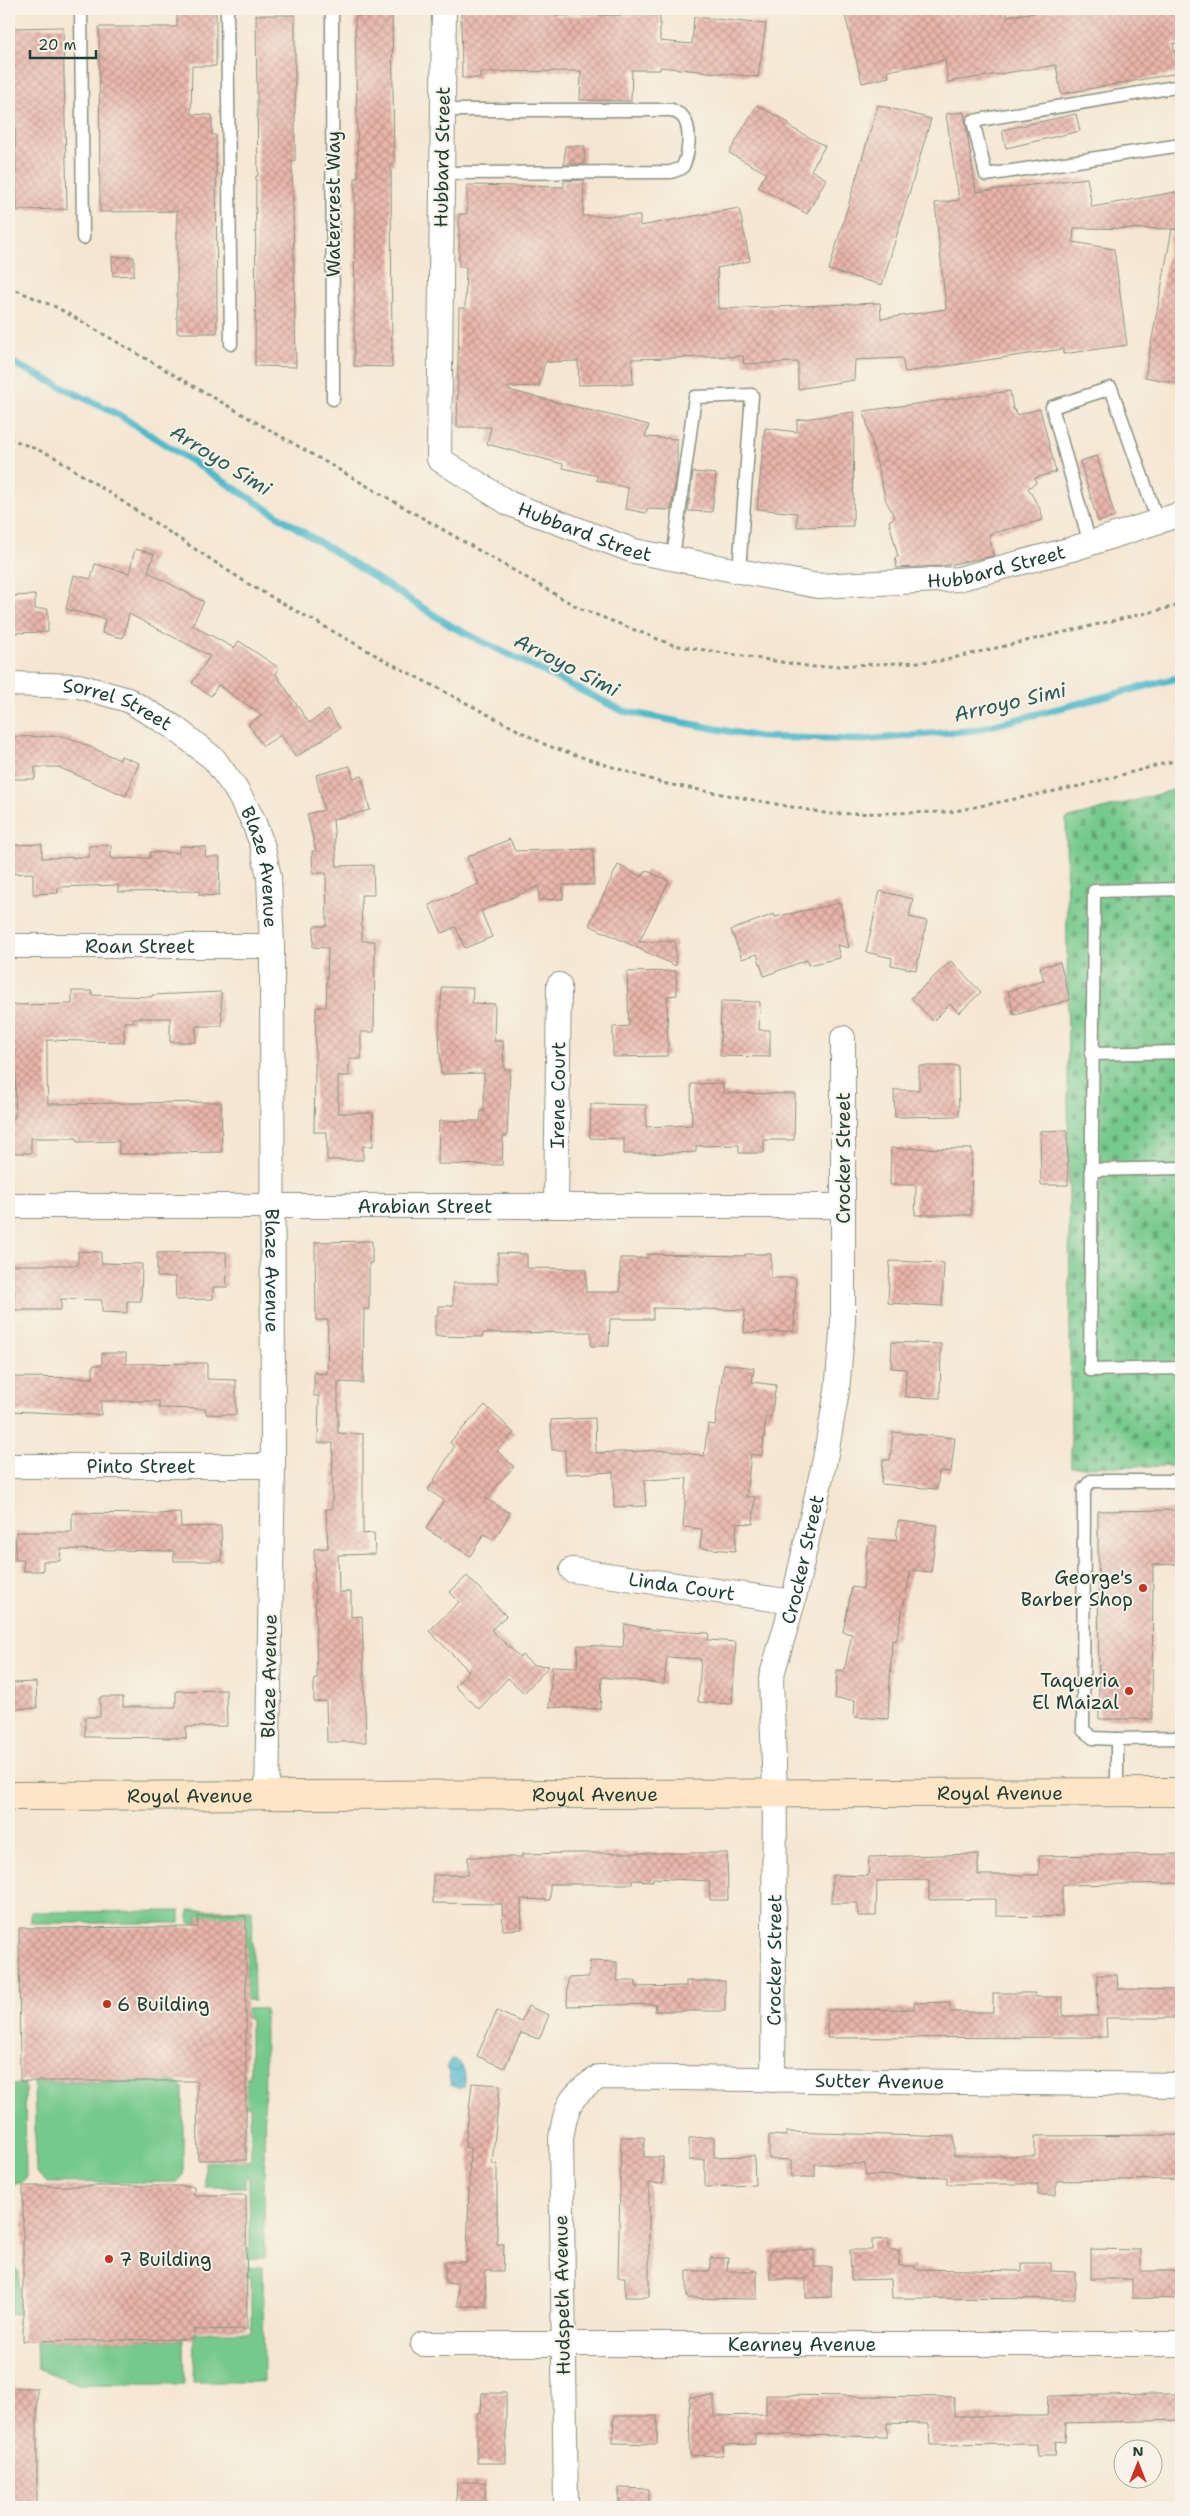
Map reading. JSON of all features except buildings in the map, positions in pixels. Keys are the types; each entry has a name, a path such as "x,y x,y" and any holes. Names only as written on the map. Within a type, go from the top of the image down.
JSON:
{"main road":[{"name":"Royal Avenue","path":"9,1796 267,1797 1181,1792"}],"street":[{"name":"Hubbard Street","path":"444,9 439,459 510,504 634,550 818,586 958,578 1090,544 1181,514"},
{"name":"Sorrel Street","path":"9,684 79,686 128,700 175,728 214,760"},
{"name":"Blaze Avenue","path":"214,760 235,788 252,818 262,844 269,877 272,946 273,1466 267,1797"},
{"name":"Roan Street","path":"9,946 272,946"},
{"name":"Irene Court","path":"556,1206 559,985"},
{"name":"Crocker Street","path":"774,2080 775,1793 771,1678 793,1602 825,1459 837,1392 843,1322 843,1038"},
{"name":"Arabian Street","path":"9,1206 843,1206"},
{"name":"Pinto Street","path":"9,1466 273,1466"},
{"name":"Linda Court","path":"572,1570 793,1602"},
{"name":"Sutter Avenue","path":"582,2088 599,2077 1181,2085"},
{"name":"Hudspeth Avenue","path":"566,2507 562,2344 561,2138 566,2108 582,2088"},
{"name":"Kearney Avenue","path":"422,2344 1181,2344"}],"lane":[{"path":"81,9 83,238"},
{"path":"227,9 231,344"},
{"name":"Watercrest Way","path":"332,9 333,399"},
{"path":"1181,86 973,121 986,175 1181,145"},
{"path":"441,173 671,172 682,168 688,158 687,126 682,116 672,110 442,110"},
{"path":"1090,544 1052,407 1111,388 1158,522"},
{"path":"673,558 695,396 752,395 739,570"},
{"path":"1181,889 1094,891 1091,1054 1090,1370 1181,1368"},
{"path":"1091,1054 1181,1052"},
{"path":"1091,1170 1181,1168"},
{"path":"1181,1481 1091,1481 1084,1489 1083,1730 1093,1738 1181,1738"},
{"path":"1117,1739 1117,1793"}],"path":[{"path":"9,438 53,456 250,585 396,666 548,746 662,783 830,814 950,812 1080,786 1181,759"}],"green space":[{"path":"1181,788 1181,1466 1071,1467 1066,819"},
{"path":"189,1910 252,1910 254,2000 204,2000 204,1989 246,1988 246,1964 203,1964 198,1916 198,1923 189,1923"},
{"path":"180,1911 180,1923 31,1923 31,1912"},
{"path":"207,2009 265,2009 264,2258 208,2259 208,2250 250,2249 249,2177 245,2177 245,2187 205,2187 205,2162 251,2161 250,2106 202,2106 202,2077 250,2077 250,2018 207,2018"},
{"path":"34,2082 177,2082 183,2087 183,2175 177,2182 47,2183 36,2172"},
{"path":"9,2084 25,2084 26,2179 21,2183 9,2183"},
{"path":"9,2267 14,2267 19,2272 18,2314 9,2314"},
{"path":"215,2267 263,2267 264,2382 193,2382 194,2332 251,2332 251,2277 215,2276"},
{"path":"183,2339 184,2384 88,2384 84,2386 37,2368 36,2341"}],"water":[{"path":"451,2059 462,2065 465,2078 464,2086 459,2089 451,2085 447,2065"}],"waterway":[{"name":"Arroyo Simi","path":"9,361 119,415 453,627 623,711 759,737 863,740 975,730 1181,677"}],"place":[{"name":"George's Barber Shop","path":"1143,1588"},
{"name":"Taqueria El Maizal","path":"1129,1691"},
{"name":"6 Building","path":"107,2004"},
{"name":"7 Building","path":"109,2259"}]}
